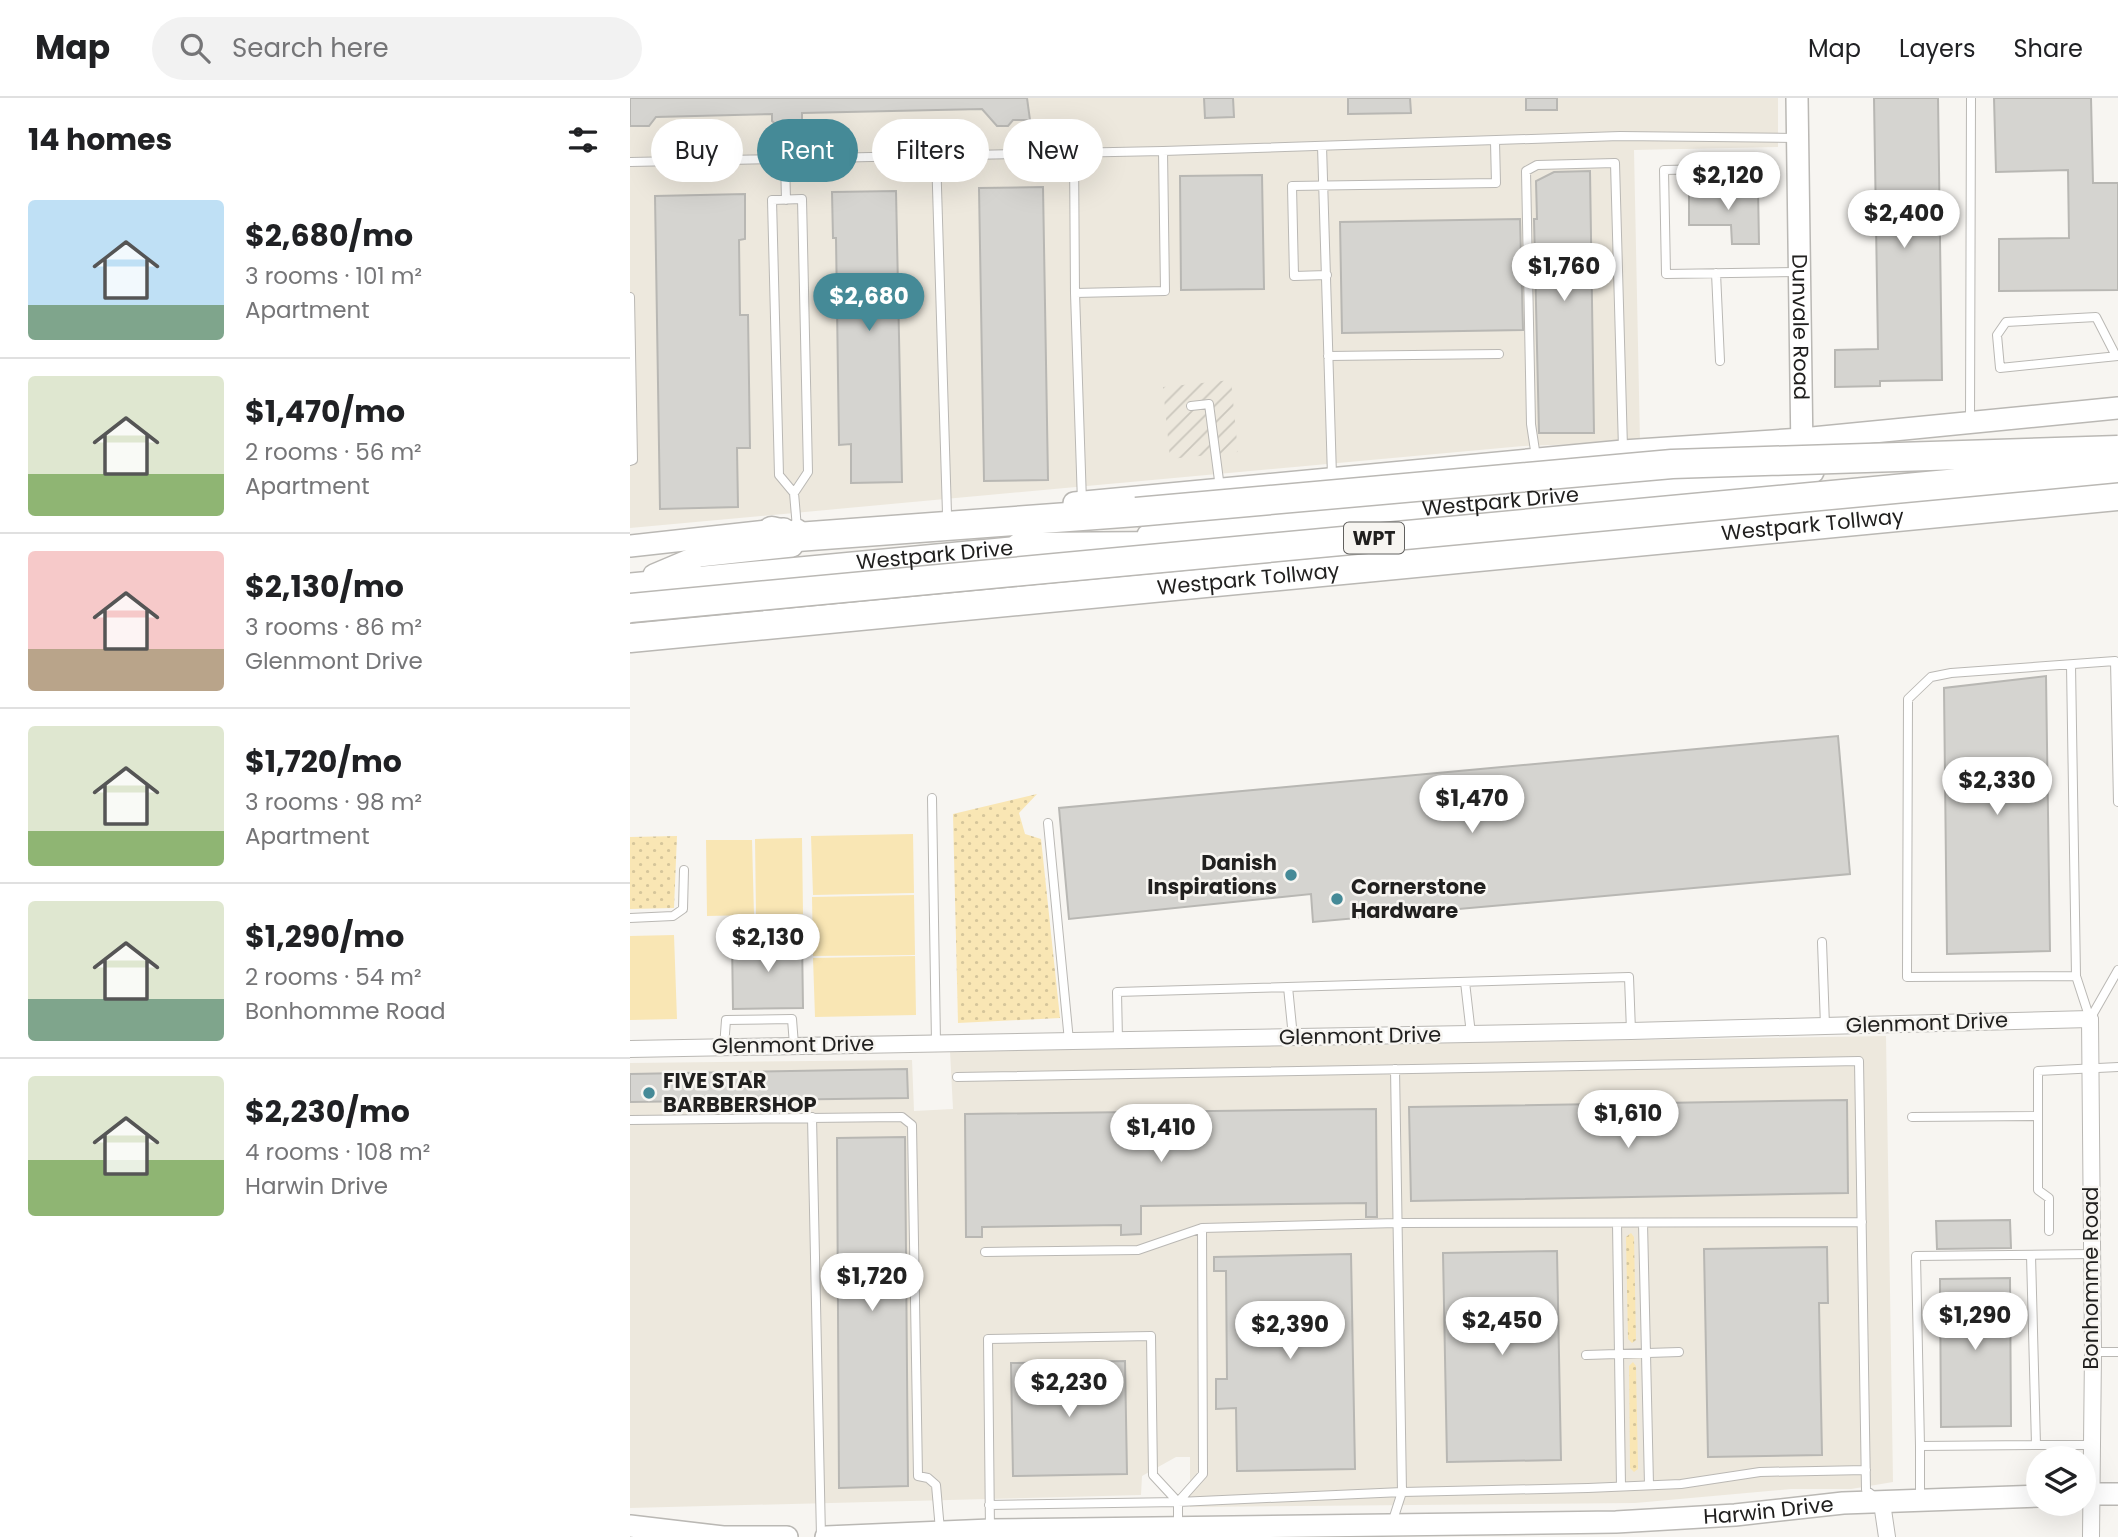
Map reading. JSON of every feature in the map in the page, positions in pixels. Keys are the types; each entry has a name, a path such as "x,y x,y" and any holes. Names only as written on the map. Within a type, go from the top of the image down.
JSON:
{"highway":[{"path":"789,532 1136,512 1672,464 2118,450"},
{"name":"Westpark Tollway","path":"631,592 2118,468"},
{"name":"Westpark Tollway","path":"630,638 2118,496"},
{"path":"1020,547 1591,545"}],"main road":[{"name":"Dunvale Road","path":"1797,98 1803,473"},
{"name":"Westpark Drive","path":"630,546 1623,451 1802,439 2118,408"},
{"name":"Westpark Drive","path":"631,592 1020,547 2118,442"},
{"path":"631,592 699,556 792,546 789,532"},
{"path":"2096,1494 2118,1494"},
{"name":"Harwin Drive","path":"824,1537 940,1535 990,1530 1392,1530 1629,1521 1735,1515 1843,1503 2026,1497"},
{"path":"630,1525 723,1537 787,1537"}],"street":[{"name":"Glenmont Drive","path":"630,1049 1631,1031 2090,1018"},
{"name":"Bonhomme Road","path":"2090,1018 2093,1352 2091,1445"},
{"path":"1882,1503 1887,1537"},
{"name":"Bonhomme Road","path":"2089,1516 2091,1537"}],"lane":[{"path":"1970,423 1971,98"},
{"path":"1103,151 1660,136 1798,139"},
{"path":"1327,275 1293,276 1292,186 1496,183 1495,142"},
{"path":"1322,146 1332,480"},
{"path":"1075,293 1165,290 1163,151"},
{"path":"630,162 757,160"},
{"path":"1537,460 1531,424 1526,171 1537,165 1615,163 1623,451"},
{"path":"1763,168 1664,170 1666,274 1798,272"},
{"path":"786,182 786,200"},
{"path":"937,182 947,514"},
{"path":"1074,182 1082,502"},
{"path":"789,532 794,493 808,472 802,200 772,200 779,475 794,493"},
{"path":"1716,273 1720,361"},
{"path":"630,297 633,460 630,461"},
{"path":"2096,317 2117,356 2000,368 1997,335 2006,322 2096,317"},
{"path":"1328,356 1499,354"},
{"path":"1192,406 1209,404 1220,490"},
{"path":"2077,976 1907,977 1908,699 1931,677 1951,673 2115,661 2118,802"},
{"path":"2071,666 2077,976 2090,1018"},
{"path":"933,798 936,1043"},
{"path":"1048,823 1069,1041"},
{"path":"630,918 673,916 683,909 684,870"},
{"path":"1822,942 1825,1026"},
{"path":"2090,1018 2118,970"},
{"path":"1118,1040 1117,992 1629,977 1631,1031"},
{"path":"1465,982 1471,1034"},
{"path":"1288,988 1293,1037"},
{"path":"724,1047 726,1020 792,1019 794,1045"},
{"path":"957,1077 1859,1061 1866,1490 1882,1503"},
{"path":"2049,1231 2049,1198 2038,1190 2038,1071 2118,1067"},
{"path":"1392,1530 1402,1492 1395,1069"},
{"path":"1912,1117 2038,1116"},
{"path":"630,1120 902,1117 912,1125 918,1476 928,1478 936,1485 940,1535"},
{"path":"812,1118 824,1537"},
{"path":"985,1252 1138,1250 1202,1227 1397,1223 1862,1222"},
{"path":"1616,1223 1621,1486"},
{"path":"1643,1223 1649,1485"},
{"path":"1178,1528 1178,1502 1203,1474 1202,1227"},
{"path":"1920,1501 1916,1256 2091,1254"},
{"path":"2031,1255 2036,1445"},
{"path":"990,1530 988,1339 1151,1336 1153,1475 1178,1502"},
{"path":"2093,1352 2118,1352"},
{"path":"1586,1354 1679,1353"},
{"path":"1920,1446 2091,1445"},
{"path":"989,1505 1178,1502 1649,1485 1760,1472 1867,1470"}],"shaded area":[{"path":"630,98 1778,98 1778,147 1634,150 1640,442 1523,446 630,528"},
{"path":"1231,380 1238,452 1170,459 1163,387"},
{"path":"1037,794 1019,813 1025,834 1041,839 1060,1018 958,1023 953,814"},
{"path":"913,834 914,893 813,895 811,836"},
{"path":"677,836 674,908 630,909 630,837"},
{"path":"802,838 803,914 756,915 755,839"},
{"path":"706,840 752,840 754,915 707,916"},
{"path":"914,895 915,955 813,956 812,897"},
{"path":"674,935 677,1019 630,1020 630,936"},
{"path":"915,956 916,1015 815,1017 813,958"},
{"path":"1886,1036 1893,1482 1851,1489 1791,1489 1635,1503 1190,1507 1190,1457 1176,1457 1142,1476 1141,1495 630,1508 630,1063 912,1060 914,1111 953,1109 950,1051"},
{"path":"1631,1233 1634,1237 1636,1340 1632,1343 1628,1339 1626,1237"},
{"path":"1633,1362 1636,1366 1638,1469 1634,1472 1630,1468 1629,1366"}],"building":[{"path":"630,98 1027,98 1030,119 1003,119 1003,126 997,126 982,109 802,113 802,119 772,119 772,114 656,117 651,119 649,126 630,126"},
{"path":"1204,98 1233,98 1234,117 1205,118"},
{"path":"1348,98 1410,98 1411,113 1348,114"},
{"path":"1526,98 1557,98 1557,110 1526,110"},
{"path":"1874,98 1938,98 1942,380 1880,381 1880,386 1835,387 1835,350 1878,349"},
{"path":"1994,98 2091,98 2093,183 2118,183 2118,290 1999,291 1999,239 2069,238 2068,170 1996,172"},
{"path":"1590,171 1594,433 1539,433 1534,219 1537,219 1536,181 1554,172"},
{"path":"1262,175 1264,289 1181,290 1180,176"},
{"path":"1043,187 1048,480 984,481 979,188"},
{"path":"1758,188 1759,244 1732,244 1731,225 1689,225 1689,190"},
{"path":"896,191 902,482 851,483 851,444 839,445 836,238 833,238 832,192"},
{"path":"745,194 745,239 739,240 740,315 748,315 750,448 737,448 738,507 660,509 655,196"},
{"path":"1520,219 1523,330 1342,333 1340,222"},
{"path":"2046,676 2050,951 1947,954 1944,688"},
{"path":"1838,736 1850,874 1313,922 1311,894 1069,919 1059,808"},
{"path":"802,939 803,1008 733,1009 732,940"},
{"path":"907,1069 908,1098 630,1102 630,1074"},
{"path":"1847,1100 1848,1193 1411,1201 1409,1107"},
{"path":"1376,1109 1377,1217 1366,1217 1366,1203 1141,1206 1141,1234 1121,1235 1121,1225 982,1227 982,1237 966,1237 965,1114"},
{"path":"905,1137 908,1486 839,1488 837,1138"},
{"path":"2010,1220 2011,1248 1937,1249 1936,1221"},
{"path":"1827,1247 1828,1303 1819,1303 1822,1455 1708,1457 1704,1249"},
{"path":"1557,1251 1561,1460 1447,1462 1443,1253"},
{"path":"1351,1254 1355,1469 1237,1471 1236,1408 1216,1409 1216,1379 1227,1379 1226,1271 1214,1271 1214,1257"},
{"path":"2010,1278 2011,1426 1941,1427 1940,1279"},
{"path":"1125,1361 1127,1474 1013,1476 1011,1363"}],"place":[{"name":"Danish Inspirations","path":"1291,875"},
{"name":"Cornerstone Hardware","path":"1337,899"},
{"name":"FIVE STAR BARBBERSHOP","path":"649,1093"}]}
